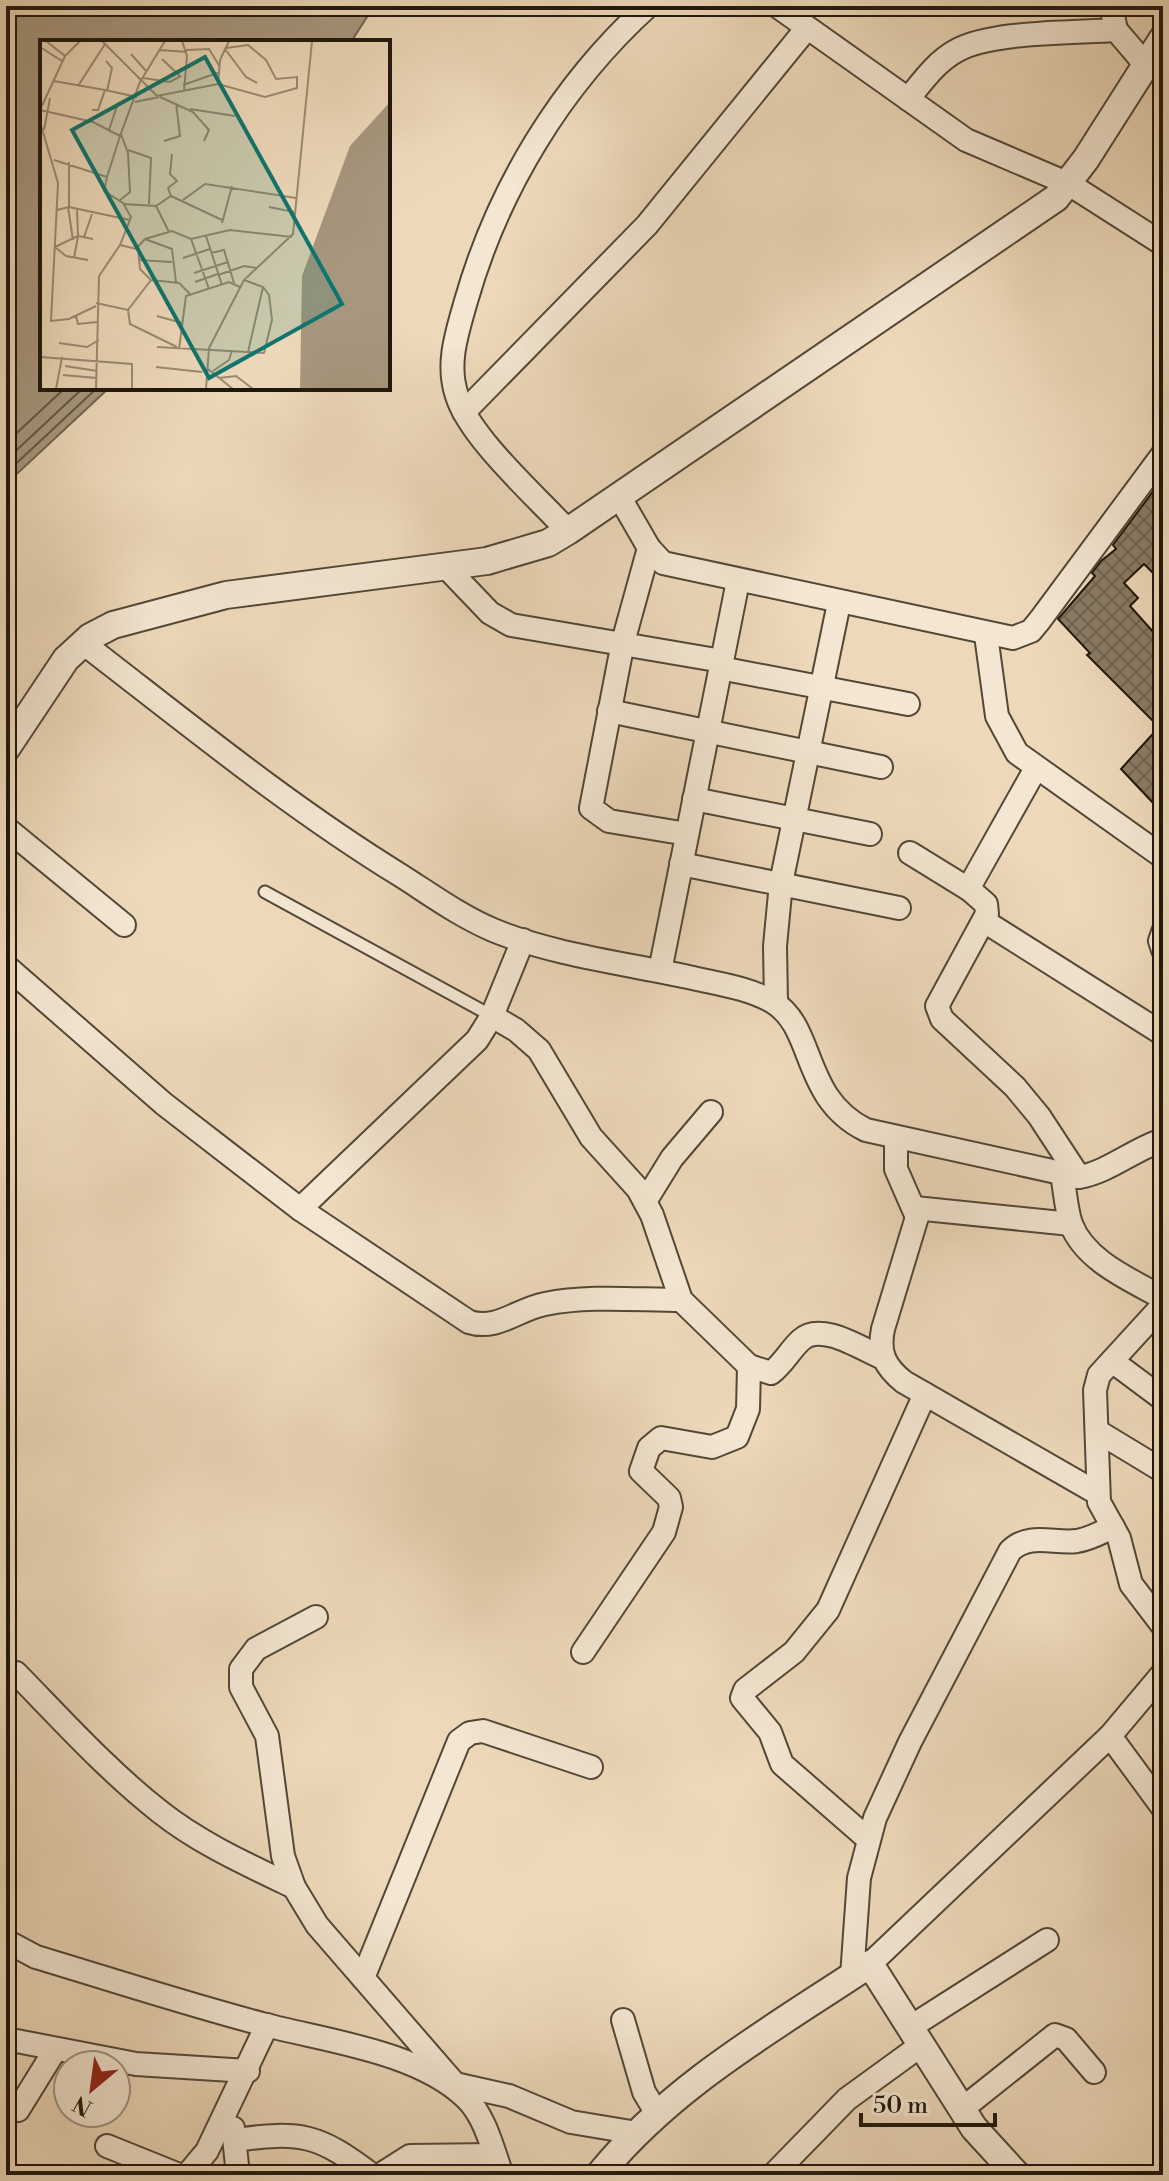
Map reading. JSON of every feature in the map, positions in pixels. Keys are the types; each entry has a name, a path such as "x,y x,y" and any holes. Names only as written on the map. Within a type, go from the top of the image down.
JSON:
{"street":[{"path":"568,531 481,436 464,412 452,380 451,360 478,261 494,216 531,151 597,56 648,6"},
{"path":"777,6 805,18 966,140 1069,184 1163,244"},
{"path":"1111,6 1116,30 1145,64"},
{"path":"464,412 647,225 805,18"},
{"path":"908,99 937,64 971,44 992,39 1116,30"},
{"path":"6,749 66,659 83,643 113,625 226,595 516,554 548,543 568,531 1056,198 1069,184 1163,38"},
{"path":"619,496 649,548 663,563 986,635 1013,638 1031,631 1159,471"},
{"path":"649,548 623,642 591,800 595,813 609,821 687,834"},
{"path":"445,566 500,620 525,628 623,642 821,688 908,704"},
{"path":"660,971 738,581"},
{"path":"776,1003 775,946 781,883 839,603"},
{"path":"986,635 997,716 1017,753 1163,857"},
{"path":"83,643 328,831 471,919 523,940 740,989 776,1003 796,1028 832,1107 848,1121 866,1130 1070,1175 1090,1175 1145,1145 1163,1140"},
{"path":"609,711 881,767"},
{"path":"970,890 1036,768"},
{"path":"694,799 870,834"},
{"path":"6,828 124,925"},
{"path":"910,853 970,890 988,909 939,1000 938,1012 1015,1087 1039,1116 1070,1175 1071,1224 1082,1243 1096,1256 1163,1298"},
{"path":"681,864 899,908"},
{"path":"984,921 1163,1034"},
{"path":"1163,932 1160,941 1163,950"},
{"path":"300,1209 467,1050 492,1016 523,940"},
{"path":"6,966 164,1104 300,1209 456,1315 483,1327 558,1301 681,1300"},
{"path":"492,1016 516,1030 539,1050 591,1137 646,1200 681,1300 749,1366 771,1373 800,1340 813,1333 833,1337 883,1358"},
{"path":"646,1200 672,1158 711,1112"},
{"path":"896,1137 896,1169 917,1217 913,1240 883,1329 880,1345 883,1358 891,1372 925,1394 1097,1493"},
{"path":"915,1208 1071,1224"},
{"path":"1163,1305 1112,1361 1097,1383 1097,1493 1113,1527 1131,1584 1163,1626"},
{"path":"1112,1361 1163,1399"},
{"path":"583,1652 664,1532 669,1517 669,1498 641,1471 649,1448 661,1438 712,1447 737,1437 748,1409 749,1366"},
{"path":"868,1839 782,1764 772,1736 742,1698 745,1690 794,1652 828,1610 925,1394"},
{"path":"1097,1431 1163,1471"},
{"path":"1017,2175 999,2159 914,2037 861,1970 859,1878 868,1839 910,1742 1010,1551 1017,1544 1035,1540 1084,1540 1113,1527"},
{"path":"316,1617 246,1657 240,1678 267,1736 283,1856 294,1887 317,1925 461,2091 483,2124 498,2165 410,2156 380,2175"},
{"path":"16,1673 160,1812 240,1861 294,1887"},
{"path":"609,2171 656,2112 695,2082 861,1970 1110,1736 1163,1673"},
{"path":"363,1978 459,1741 470,1733 483,1731 591,1767"},
{"path":"1110,1736 1163,1808"},
{"path":"773,2175 847,2099 914,2037 1047,1940"},
{"path":"9,1947 267,2025 391,2057 461,2091 509,2096 571,2122 637,2133"},
{"path":"623,2020 644,2092 656,2112"},
{"path":"187,2175 207,2151 231,2106 267,2025"},
{"path":"962,2109 1055,2035 1066,2039 1094,2072"},
{"path":"6,2039 52,2049"},
{"path":"18,2110 52,2055"},
{"path":"132,2063 248,2071"},
{"path":"231,2106 238,2175"},
{"path":"235,2140 295,2135 311,2137 372,2175"},
{"path":"107,2146 179,2175"}],"lane":[{"path":"265,892 492,1016"}],"water":[{"path":"6,6 374,6 352,40 40,40 40,390 107,390 6,484"}],"building":[{"path":"1157,486 1163,492 1163,583 1144,564 1124,583 1138,598 1130,606 1163,643 1163,807 1155,800 1152,802 1121,769 1159,727 1087,655 1090,653 1058,619 1095,576 1092,573 1101,561 1116,549 1113,545"}]}
